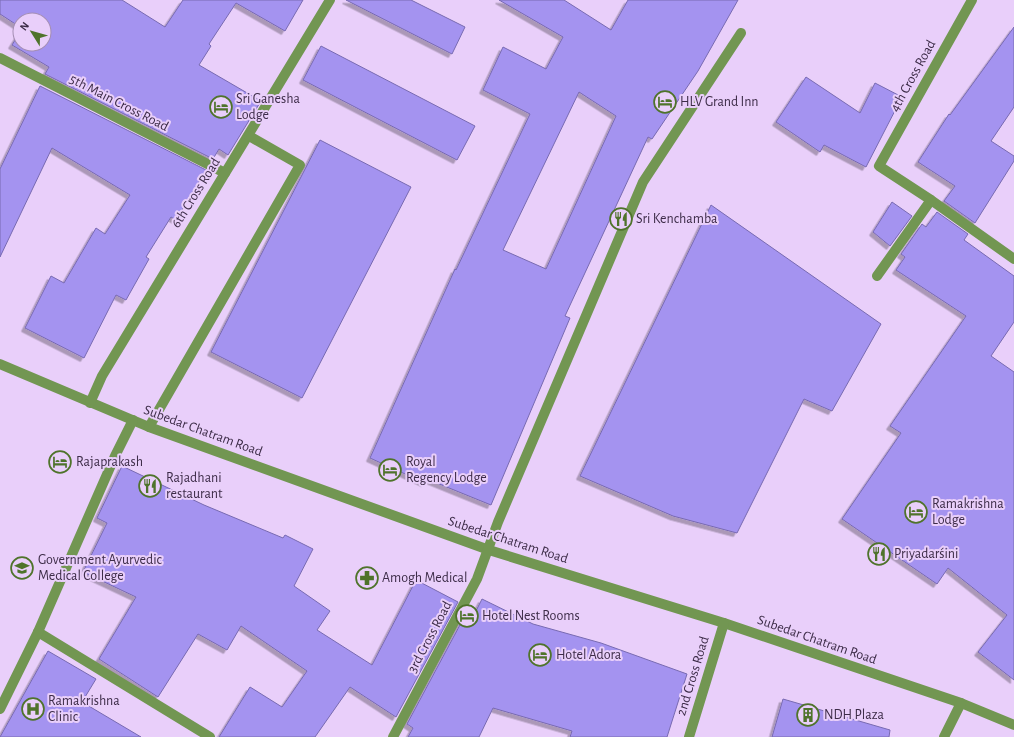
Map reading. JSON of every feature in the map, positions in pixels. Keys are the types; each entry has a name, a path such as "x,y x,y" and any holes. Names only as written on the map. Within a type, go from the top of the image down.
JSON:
{"street":[{"name":"6th Cross Road","path":"90,403 102,376 249,136 330,0"},
{"name":"4th Cross Road","path":"931,200 878,166 972,0"},
{"name":"3rd Cross Road","path":"393,737 477,579 498,522 643,182 741,33"},
{"name":"5th Main Cross Road","path":"0,58 225,173"},
{"path":"149,427 300,165 249,136"},
{"path":"877,276 931,200 1014,259"},
{"name":"Subedar Chatram Road","path":"0,364 149,427 488,550 724,623 962,703 1014,725"},
{"path":"0,709 38,632 115,456 133,420"},
{"name":"2nd Cross Road","path":"689,737 724,623"},
{"path":"38,632 210,737"},
{"path":"944,737 962,703"}],"building":[{"path":"0,0 122,0 165,27 183,0 303,0 285,31 236,3 209,44 211,46 199,65 261,101 228,155 219,149 213,159 45,74 49,67 24,52 52,52 52,12 12,12 12,22 0,14"},
{"path":"346,0 411,0 465,27 452,54"},
{"path":"499,0 564,0 611,30 628,0 738,0 698,71 652,139 648,137 565,316 570,318 491,505 427,479 425,483 370,458 455,269 456,270 530,114 483,90 503,47 546,69 563,37","holes":["579,92 616,116 546,269 503,250"]},
{"path":"1014,27 1014,107 991,141 1014,156 1014,161 975,223 944,201 955,186 918,162 949,114 950,115"},
{"path":"321,46 475,126 457,160 303,80"},
{"path":"806,77 860,113 875,83 902,97 866,167 824,145 820,152 776,122"},
{"path":"40,86 206,170 176,220 171,217 146,257 149,259 126,300 116,295 84,358 25,328 51,276 64,283 96,228 105,234 130,195 52,148 0,257 0,169"},
{"path":"320,140 411,187 302,398 211,352"},
{"path":"892,202 912,216 890,246 873,232"},
{"path":"711,205 881,324 832,411 804,399 737,533 673,516 580,476"},
{"path":"937,212 968,234 964,240 1014,276 1014,322 991,356 1014,372 1014,680 978,652 1007,615 948,568 937,584 842,519 901,433 890,426 966,316 896,270 905,257 901,254 922,224 926,227"},
{"path":"122,466 204,505 283,538 285,535 313,549 294,586 330,611 317,630 372,665 416,580 458,602 396,717 350,687 315,737 219,737 250,687 282,707 307,671 241,626 227,650 198,634 158,697 99,659 136,597 83,572 107,523 97,518"},
{"path":"482,599 533,624 601,643 687,674 667,737 570,737 572,731 493,708 479,737 408,737 413,728 407,724 469,608 476,611"},
{"path":"48,651 96,679 82,702 141,737 0,737"},
{"name":"NDH Plaza","path":"783,699 890,730 889,737 772,737"}],"place":[{"name":"HLV Grand Inn","path":"665,102"},
{"name":"Sri Ganesha Lodge","path":"221,107"},
{"name":"Sri Kenchamba","path":"621,219"},
{"name":"Rajaprakash","path":"60,462"},
{"name":"Royal Regency Lodge","path":"390,470"},
{"name":"Rajadhani restaurant","path":"150,486"},
{"name":"Ramakrishna Lodge","path":"916,512"},
{"name":"Priyadarśini","path":"879,554"},
{"name":"Government Ayurvedic Medical College","path":"22,568"},
{"name":"Amogh Medical","path":"367,578"},
{"name":"Hotel Nest Rooms","path":"467,616"},
{"name":"Hotel Adora","path":"540,655"},
{"name":"Ramakrishna Clinic","path":"33,709"},
{"name":"NDH Plaza","path":"808,715"}]}
